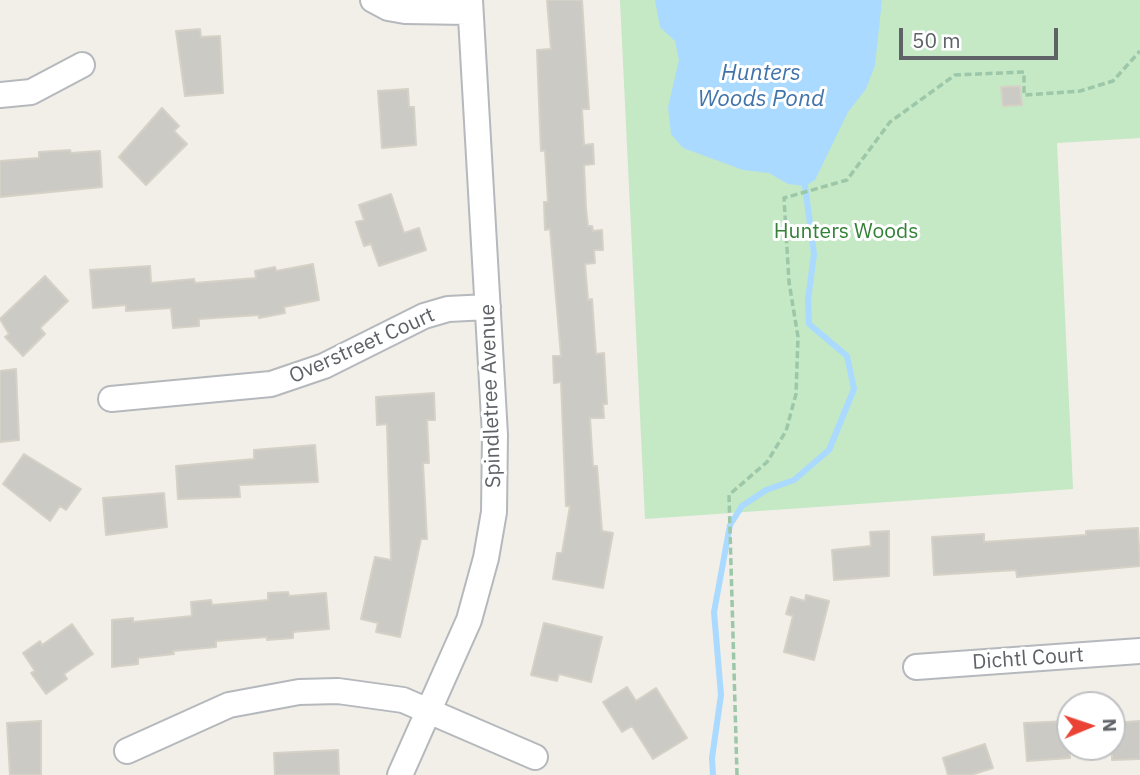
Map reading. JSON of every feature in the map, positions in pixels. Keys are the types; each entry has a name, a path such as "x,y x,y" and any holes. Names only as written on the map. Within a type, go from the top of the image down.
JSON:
{"street":[{"path":"373,0 388,8 405,11 470,6"},
{"name":"Spindletree Avenue","path":"400,775 469,620 486,558 494,512 495,435 470,6"},
{"path":"0,94 31,92 82,65"},
{"name":"Overstreet Court","path":"111,399 271,384 324,366 424,316 449,309 488,307"},
{"name":"Dichtl Court","path":"916,667 1140,652"},
{"path":"127,751 229,705 264,697 312,692 368,693 430,709 535,757"}],"path":[{"path":"737,775 729,495 767,462 786,430 796,394 798,337 789,282 784,198 846,180 890,122 955,75 1024,72 1024,95 1080,91 1113,81 1140,51"}],"green space":[{"name":"Hunters Woods","path":"620,0 1140,0 1140,138 1057,143 1073,489 645,519"}],"water":[{"name":"Hunters Woods Pond","path":"655,0 882,0 875,65 866,89 848,112 815,180 805,186 788,184 769,173 743,170 683,148 671,134 668,107 679,60 675,41 660,27"}],"building":[{"path":"547,0 582,0 589,109 582,109 584,145 593,144 594,164 584,165 586,208 588,226 592,226 593,231 602,230 603,250 594,250 595,263 585,264 588,300 592,299 596,354 604,353 607,404 603,404 604,418 590,418 602,531 613,533 603,588 553,579 557,553 562,553 570,506 566,506 561,382 554,383 553,356 561,356 550,229 545,230 544,202 548,202 545,150 541,151 537,50 551,49"},
{"path":"200,29 201,37 220,36 223,93 185,96 176,31"},
{"path":"1020,86 1022,105 1003,106 1001,87"},
{"path":"408,89 409,107 414,107 416,145 382,148 378,91"},
{"path":"162,108 179,126 174,131 187,144 146,185 119,157"},
{"path":"70,150 71,153 100,151 102,187 0,197 0,161 39,158 39,152"},
{"path":"391,194 404,233 419,228 426,250 379,266 371,244 364,246 356,222 364,220 359,205"},
{"path":"313,264 319,300 284,307 285,313 259,318 259,315 199,319 199,326 173,328 171,308 126,311 126,305 93,308 90,270 150,266 151,283 194,279 195,283 256,278 255,271 275,267 276,271"},
{"path":"45,276 68,301 40,328 45,334 23,356 5,337 9,334 0,319"},
{"path":"16,369 19,440 0,442 0,371"},
{"path":"434,393 435,420 427,420 429,463 423,463 427,539 421,539 400,637 376,632 378,623 361,619 375,557 391,560 387,424 377,425 376,397"},
{"path":"315,445 318,482 239,485 240,497 178,499 176,466 254,459 254,450"},
{"path":"24,454 81,489 66,510 60,506 50,521 3,484"},
{"path":"164,493 167,527 106,535 103,498"},
{"path":"1138,528 1140,566 1017,577 1016,570 934,575 932,537 984,534 984,542 1086,535 1086,531"},
{"path":"889,531 889,576 834,580 832,550 871,546 870,532"},
{"path":"288,592 289,596 326,593 329,629 293,632 293,638 216,641 216,647 173,651 174,654 138,658 138,664 112,667 112,620 133,618 133,622 192,616 191,602 211,600 212,605 268,600 268,593"},
{"path":"806,595 829,601 814,660 784,652 793,616 786,614 791,597 805,601"},
{"path":"544,623 602,637 591,682 559,674 557,681 531,675"},
{"path":"72,624 93,654 64,674 67,679 46,694 31,673 35,671 23,653 40,641 42,645"},
{"path":"627,687 636,701 656,688 687,738 653,759 632,726 622,732 603,702"},
{"path":"41,721 41,775 10,775 7,723"},
{"path":"1140,721 1140,759 1126,760 1126,722"},
{"path":"1056,722 1056,759 1027,761 1024,723"},
{"path":"985,744 993,768 971,775 948,775 943,758"},
{"path":"338,750 339,775 275,775 274,753"}],"waterway":[{"path":"713,775 712,758 721,695 714,612 730,525 742,506 766,490 794,480 829,450 854,389 847,356 809,324 808,300 814,254 805,186"}]}
